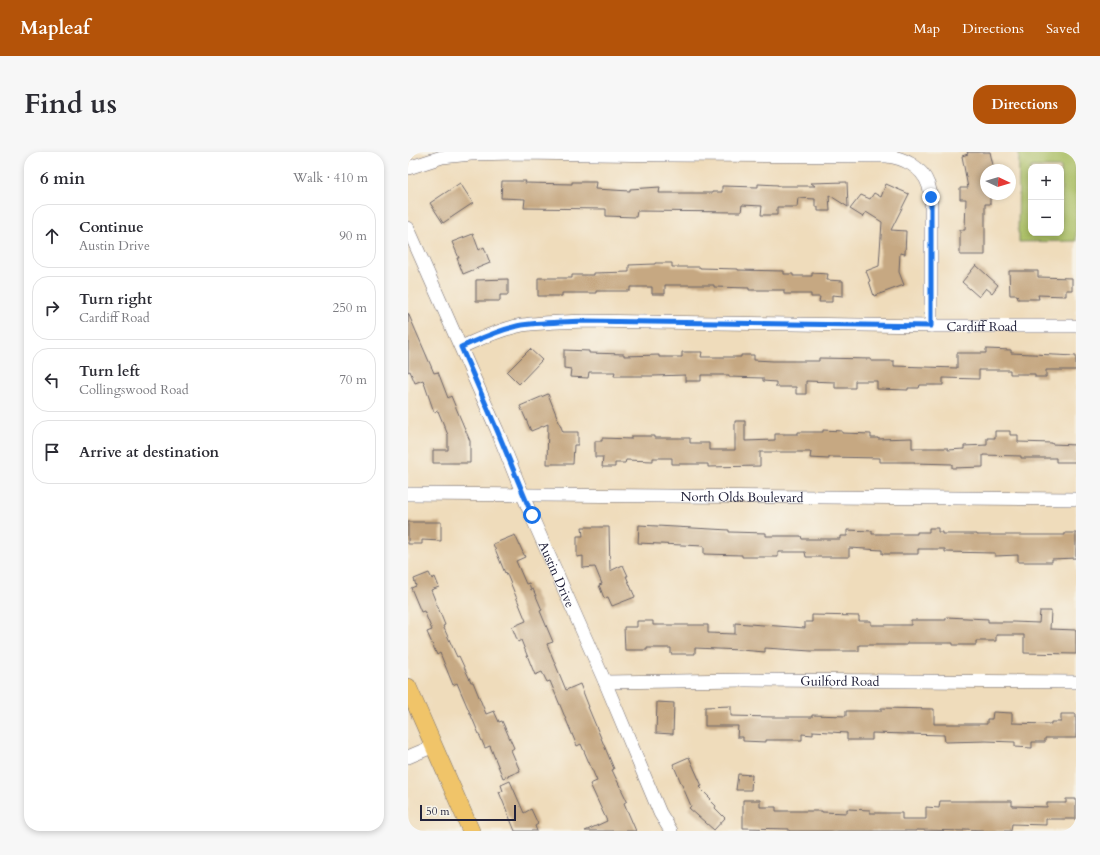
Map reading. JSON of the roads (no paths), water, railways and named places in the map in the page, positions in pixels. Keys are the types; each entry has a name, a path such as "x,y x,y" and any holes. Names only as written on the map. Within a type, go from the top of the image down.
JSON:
{"main road":[{"path":"408,687 471,831"}],"street":[{"path":"408,168 442,157 521,153 896,157 906,161 918,169 929,185 931,197 931,326"},
{"name":"Austin Drive","path":"408,228 461,347 660,812 671,831"},
{"name":"Cardiff Road","path":"461,347 501,331 521,325 548,322 583,321 931,326 1076,326"},
{"name":"North Olds Boulevard","path":"408,494 1076,499"},
{"name":"Guilford Road","path":"605,682 746,680 1076,682"},
{"path":"408,757 434,746"}]}
